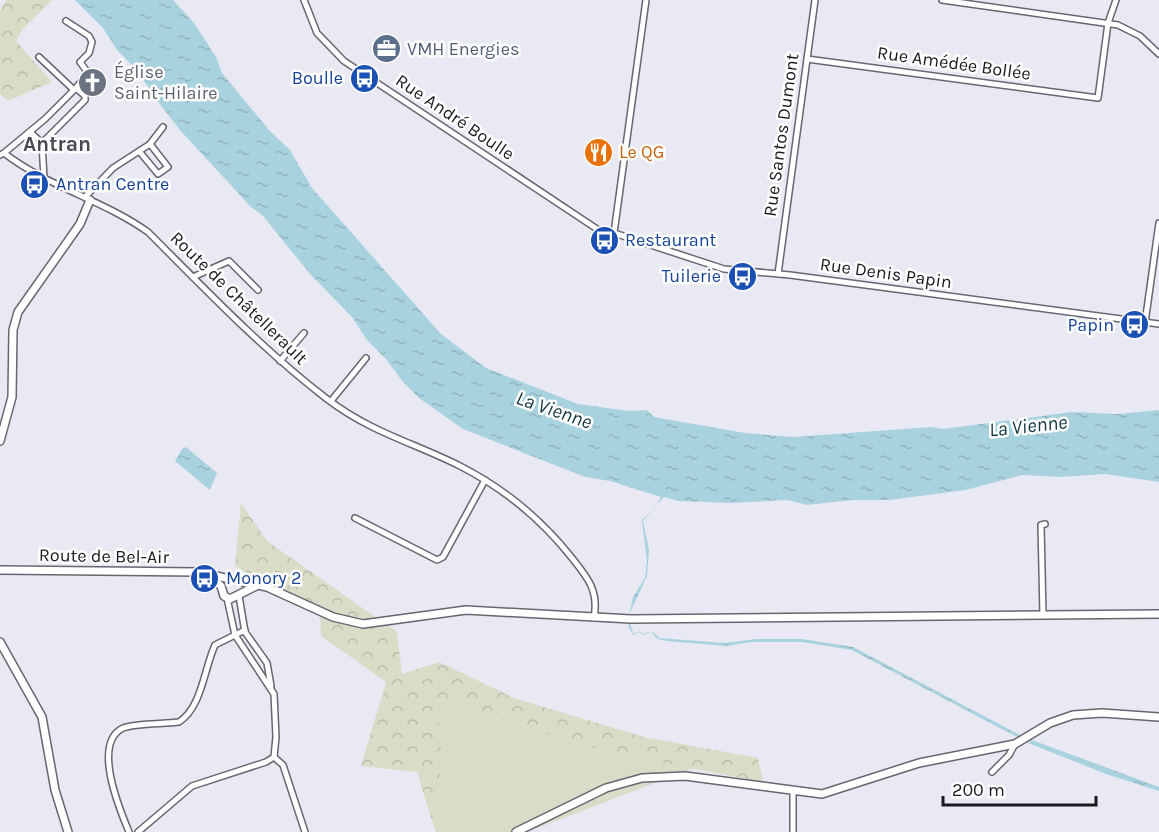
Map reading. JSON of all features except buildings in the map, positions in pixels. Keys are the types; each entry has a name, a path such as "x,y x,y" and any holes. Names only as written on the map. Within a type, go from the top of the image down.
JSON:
{"street":[{"name":"Rue André Boulle","path":"303,0 317,33 344,61 593,228 614,233"},
{"path":"614,233 646,0"},
{"name":"Rue Santos Dumont","path":"778,274 815,0"},
{"path":"942,0 1107,22 1140,36 1159,54"},
{"path":"1107,22 1116,0"},
{"path":"2,154 30,132 75,89 88,73 80,62 89,53 92,42 89,36 66,21"},
{"name":"Rue Amédée Bollée","path":"807,59 1098,98 1107,22"},
{"path":"39,57 86,96 42,143"},
{"path":"0,441 12,397 13,330 18,312 86,214 88,199 113,168 150,144 163,127"},
{"path":"30,132 42,143 44,178"},
{"path":"140,151 158,174 168,167 150,144"},
{"name":"Route de Châtellerault","path":"2,154 44,178 126,217 148,232 280,361 331,401 373,429 443,458 484,480 535,518 582,571 595,592 594,618"},
{"path":"1145,322 1159,223"},
{"name":"Rue Denis Papin","path":"614,233 724,269 778,274 1159,324"},
{"path":"194,277 229,261 258,290"},
{"path":"280,361 304,333"},
{"path":"331,401 366,358"},
{"path":"356,518 431,559 437,560 442,557 484,480"},
{"path":"1043,615 1041,525 1045,524"},
{"name":"Route de Bel-Air","path":"0,570 193,572 227,578"},
{"path":"208,574 221,586 222,593 227,598 235,635 271,686"},
{"path":"221,586 227,578 262,585 333,617 363,624 466,610 594,618 1159,614"},
{"path":"239,581 245,630 267,663 274,694 276,737 274,757"},
{"path":"227,598 262,585"},
{"path":"129,832 106,752 114,734 124,728 179,722 186,717 193,708 216,645 245,630"},
{"path":"0,642 42,717 55,790 68,832"},
{"path":"516,832 606,788 654,776 685,776 822,794 919,763 1015,744 1050,723 1073,715 1102,713 1159,717"},
{"path":"992,772 1010,755 1015,744"},
{"path":"138,832 192,786 266,762 274,757"},
{"path":"274,757 283,765 304,832"},
{"path":"793,792 793,832"}],"green space":[{"path":"6,0 52,0 22,30 16,41 52,82 8,101 0,94 0,11"},
{"path":"241,503 267,541 397,632 402,674 439,662 514,698 644,737 758,758 763,782 610,753 436,699 442,757 434,827 417,772 361,766 386,682 321,636 320,615 235,566"},
{"path":"435,699 610,753 694,768 527,832 436,832 434,827 442,757"}],"water":[{"name":"La Vienne","path":"75,0 173,0 194,23 216,57 222,73 269,130 290,150 312,188 441,334 486,368 578,404 629,411 647,410 654,417 745,433 793,437 931,427 943,429 1072,412 1118,414 1159,410 1159,482 1105,474 1060,477 1022,475 966,490 889,500 852,500 807,505 787,500 731,503 678,501 664,497 657,505 661,497 610,481 585,477 463,429 419,398 403,382 386,359 367,340 352,317 310,274 263,216 250,206 179,129 156,99 152,99 149,88 117,50 103,28"},
{"path":"186,447 217,473 210,490 175,461 182,449"},
{"path":"652,511 643,521 649,550 647,576 629,615 633,597 645,578 647,562 642,520"},
{"path":"630,623 633,634 640,631 644,634 651,632 644,635 640,632 633,635 628,626"},
{"path":"651,632 659,638 725,643 756,639 802,639 853,647 1022,736 1019,738 852,650 802,642 752,642 725,646 658,639"},
{"path":"1032,740 1159,787 1159,791 1106,774 1028,743"}],"place":[{"name":"VMH Energies","path":"386,49"},
{"name":"Boulle","path":"364,78"},
{"name":"Église Saint-Hilaire","path":"93,82"},
{"name":"Le QG","path":"598,152"},
{"name":"Antran Centre","path":"35,184"},
{"name":"Restaurant","path":"604,240"},
{"name":"Tuilerie","path":"742,276"},
{"name":"Papin","path":"1135,325"},
{"name":"Monory 2","path":"205,578"}],"district":[{"name":"Antran","path":"57,144"}]}
